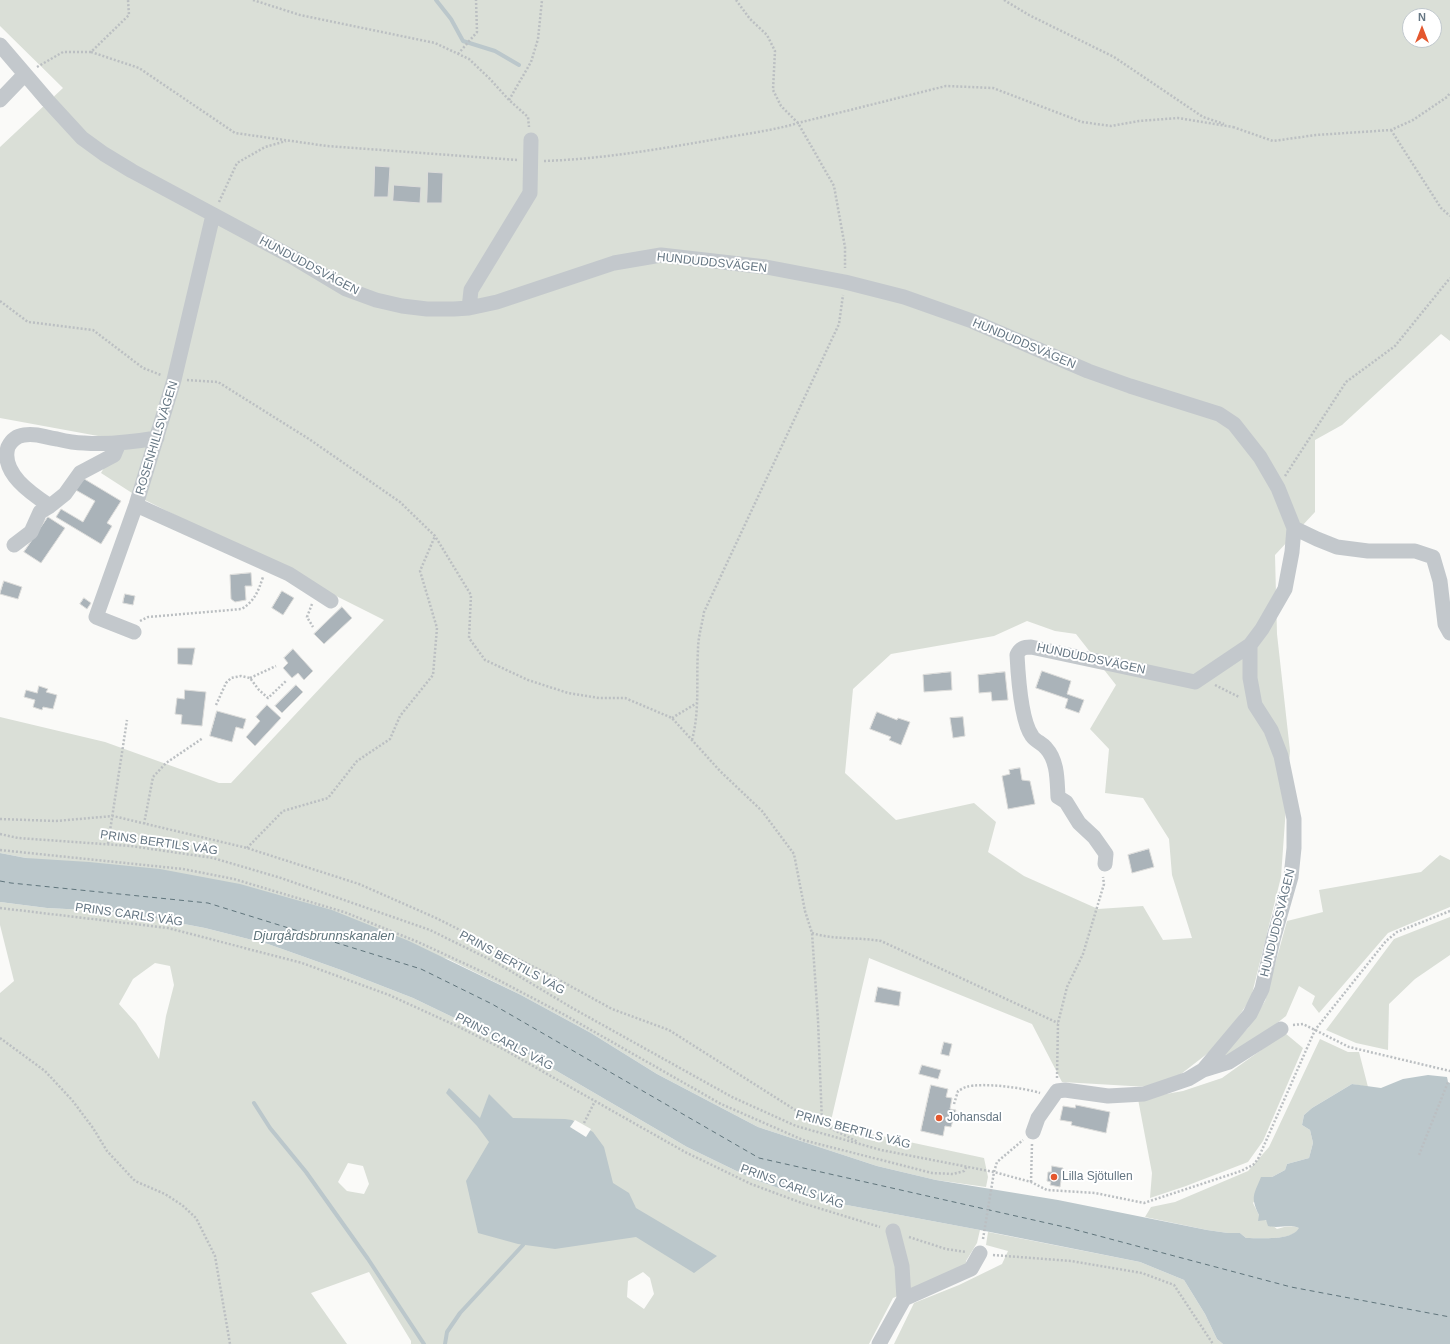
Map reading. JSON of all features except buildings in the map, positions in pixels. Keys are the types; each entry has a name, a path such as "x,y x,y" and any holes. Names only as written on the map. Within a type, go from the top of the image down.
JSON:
{"street":[{"name":"HUNDUDDSVÄGEN","path":"0,45 82,138 104,154 272,246 346,289 376,300 402,306 427,309 469,308 497,302 614,263 662,256 766,268 845,282 911,299 972,321 1088,371 1219,414 1234,424 1260,457 1278,488 1294,528 1292,552 1285,589 1262,629 1250,645 1195,682 1030,647 1022,648 1016,655 1025,720 1032,736 1046,749 1056,768 1058,797 1066,802 1079,823 1094,837 1106,854 1105,864"},
{"path":"0,100 25,74"},
{"path":"469,308 471,290 530,193 531,140"},
{"name":"ROSENHILLSVÄGEN","path":"134,632 96,617 136,504 174,380 213,215"},
{"path":"50,506 16,481 4,464 5,452 11,441 22,435 38,434 85,444 119,443 157,438"},
{"path":"14,545 31,532 40,512 65,494 80,473 114,455 119,443"},
{"path":"136,504 289,574 325,597"},
{"path":"1294,528 1337,547 1368,551 1415,551 1433,557 1440,582 1445,624 1450,633"},
{"name":"HUNDUDDSVÄGEN","path":"1203,1070 1250,1014 1262,989 1273,940 1291,877 1294,848 1294,819 1281,756 1272,730 1255,705 1250,678 1250,645"},
{"name":"HUNDUDDSVÄGEN","path":"1054,1095 1065,1090 1108,1096 1144,1094 1188,1079 1203,1070 1228,1062 1281,1029"},
{"path":"1033,1132 1038,1118 1054,1095"},
{"path":"879,1344 904,1299 902,1266 893,1231"},
{"path":"904,1299 971,1269 981,1247"}],"path":[{"path":"91,52 128,15 128,0"},
{"path":"253,0 300,14 435,43 468,59 528,117 531,140"},
{"path":"458,54 477,32 476,0"},
{"path":"509,100 531,62 538,39 542,0"},
{"path":"692,740 696,726 698,703 698,649 704,612 839,324 845,282 845,247 834,186 798,123 781,106 773,90 775,51 767,35 750,19 736,0"},
{"path":"1004,0 1114,57 1203,117 1274,140 1391,130 1413,120 1447,97 1450,93"},
{"path":"25,74 63,52 91,52 139,68 235,133 327,146 530,161 579,159 781,128 946,86 993,88 1082,122 1111,126 1139,121 1178,118 1233,127"},
{"path":"1391,130 1441,208 1450,216"},
{"path":"213,215 237,163 265,147 287,140"},
{"path":"1278,488 1346,382 1395,346 1450,278"},
{"path":"0,301 28,322 93,330 143,368 174,380 218,382 310,439 400,502 435,536 471,595 469,638 485,660 528,680 568,693 599,698 625,698 672,718 720,771 762,811 794,854 805,911 812,933 818,1020 822,1123"},
{"path":"247,848 283,811 328,798 357,761 390,739 400,716 433,675 437,628 420,571 435,536"},
{"path":"134,632 139,621 148,617 242,609 251,603 257,592 263,577 264,562"},
{"path":"314,627 307,617 310,606 325,597"},
{"path":"216,705 226,683 231,678 241,676 250,678 276,666"},
{"path":"250,678 259,690 268,698 286,681"},
{"path":"1195,682 1217,686 1255,705"},
{"path":"672,718 698,703"},
{"path":"108,844 127,720"},
{"path":"144,824 153,777 166,763 203,738"},
{"path":"0,819 56,821 113,816 247,848 359,884 436,918 552,976 612,1009 669,1030 800,1113 862,1144"},
{"name":"PRINS BERTILS VÄG","path":"0,834 18,838 131,846 213,858 281,878 430,930 498,963 574,1009 732,1097 796,1126 881,1150 994,1172 1030,1182 1047,1190 1095,1193 1144,1202 1252,1165 1258,1159 1315,1030 1386,941 1397,932 1450,911"},
{"path":"0,850 183,869 234,879 344,912 418,942 485,973 563,1014 721,1104 803,1140 932,1173 953,1174 964,1171 967,1166"},
{"path":"954,1104 958,1092 966,1087 978,1086 1023,1089 1054,1095 1058,1023 1067,987 1084,954 1104,884 1102,870 1105,864"},
{"name":"PRINS CARLS VÄG","path":"0,908 168,928 302,963 389,995 458,1026 503,1049 685,1152 751,1184 946,1249 981,1247 1142,1274 1174,1284 1213,1344"},
{"path":"812,933 824,937 866,938 881,941 1058,1023"},
{"path":"1281,1029 1291,1025 1303,1024 1349,1047 1450,1070"},
{"path":"0,1038 45,1071 72,1100 94,1128 107,1151 135,1181 165,1194 182,1205 196,1218 215,1256 230,1344"},
{"path":"1419,1155 1448,1082"},
{"path":"584,1123 595,1101"},
{"path":"1030,1182 1033,1132"},
{"path":"981,1247 997,1162 1033,1132"}],"shaded area":[{"path":"0,0 1450,0 1450,341 1441,334 1342,425 1315,440 1315,512 1275,555 1277,634 1290,751 1281,877 1251,998 1221,1043 1181,1074 1148,1087 1062,1082 1032,1024 869,958 830,1125 984,1158 988,1177 986,1187 936,1180 877,1166 758,1127 657,1074 591,1033 521,995 448,959 0,853 0,717 105,742 219,783 231,783 384,620 145,500 146,494 132,493 101,473 120,440 0,418 0,147 63,88 0,26","holes":["1027,621 1055,631 1076,634 1116,685 1090,729 1109,749 1105,793 1143,798 1169,839 1172,875 1192,938 1163,940 1143,906 1098,909 1024,876 988,852 996,822 974,803 896,820 845,773 853,689 891,654 994,636"]},
{"path":"1440,855 1450,860 1450,907 1388,933 1319,1013 1312,1004 1315,996 1299,986 1286,1016 1257,1039 1228,1058 1222,1056 1248,1028 1265,1001 1287,921 1323,912 1319,890 1421,872"},
{"path":"0,902 47,908 105,911 147,917 205,928 268,944 413,998 519,1049 687,1147 753,1179 804,1197 980,1230 977,1243 966,1261 966,1268 893,1298 869,1344 411,1344 411,1341 369,1272 311,1293 347,1344 0,1344 0,993 14,981 0,925","holes":["155,963 170,966 174,985 166,1016 159,1059 136,1023 119,1004 133,979","348,1163 363,1166 369,1184 364,1194 347,1191 338,1182","643,1272 650,1278 654,1294 644,1309 627,1297 628,1281"]},
{"path":"1450,917 1450,955 1415,979 1389,1004 1388,1050 1356,1043 1326,1030 1394,939"},
{"path":"1285,1033 1303,1048 1263,1141 1248,1162 1150,1198 1152,1173 1138,1099 1183,1091 1222,1078"},
{"path":"1320,1039 1348,1052 1359,1052 1368,1087 1352,1084 1312,1108 1304,1115 1302,1125 1310,1130 1313,1143 1309,1158 1287,1164 1285,1170 1272,1177 1253,1203 1259,1215 1277,1229 1288,1226 1300,1228 1296,1232 1283,1237 1246,1238 1240,1233 1207,1230 1145,1217 1151,1207 1175,1202 1248,1171 1269,1147"},
{"path":"988,1232 1140,1262 1184,1280 1205,1314 1217,1339 1223,1344 894,1344 914,1303 959,1285 1002,1264 1008,1251 986,1245"}],"water":[{"name":"Djurgårdsbrunnskanalen","path":"0,853 26,858 160,869 240,884 332,910 409,941 521,995 591,1033 657,1074 758,1127 877,1166 936,1180 1058,1200 1207,1230 1240,1233 1246,1238 1283,1237 1290,1235 1299,1228 1291,1226 1268,1226 1266,1220 1258,1221 1259,1215 1254,1196 1261,1177 1272,1177 1285,1170 1287,1164 1309,1158 1313,1143 1310,1130 1302,1125 1304,1115 1312,1108 1352,1084 1381,1088 1403,1079 1428,1075 1447,1077 1448,1082 1450,1083 1450,1344 1223,1344 1217,1339 1205,1314 1184,1280 1140,1262 804,1197 753,1179 687,1147 519,1049 413,998 341,970 268,944 205,928 105,911 47,908 0,902"},
{"path":"449,1088 480,1118 489,1094 513,1118 572,1120 593,1132 604,1147 613,1183 629,1193 636,1208 717,1256 694,1273 636,1237 555,1249 518,1244 478,1233 466,1181 489,1142 477,1126 446,1093"}],"pier":[{"path":"575,1120 591,1129 586,1137 570,1127"}],"waterway":[{"path":"436,0 451,19 463,41 495,51 519,65"},
{"path":"254,1103 270,1128 306,1172 368,1259 424,1344"},
{"path":"445,1344 447,1332 460,1313 523,1245"}],"ferry route":[{"path":"0,881 208,903 421,969 492,1004 759,1158 1069,1228 1291,1287 1450,1317"}],"place":[{"name":"Johansdal","path":"939,1118"},
{"name":"Lilla Sjötullen","path":"1054,1177"}]}
